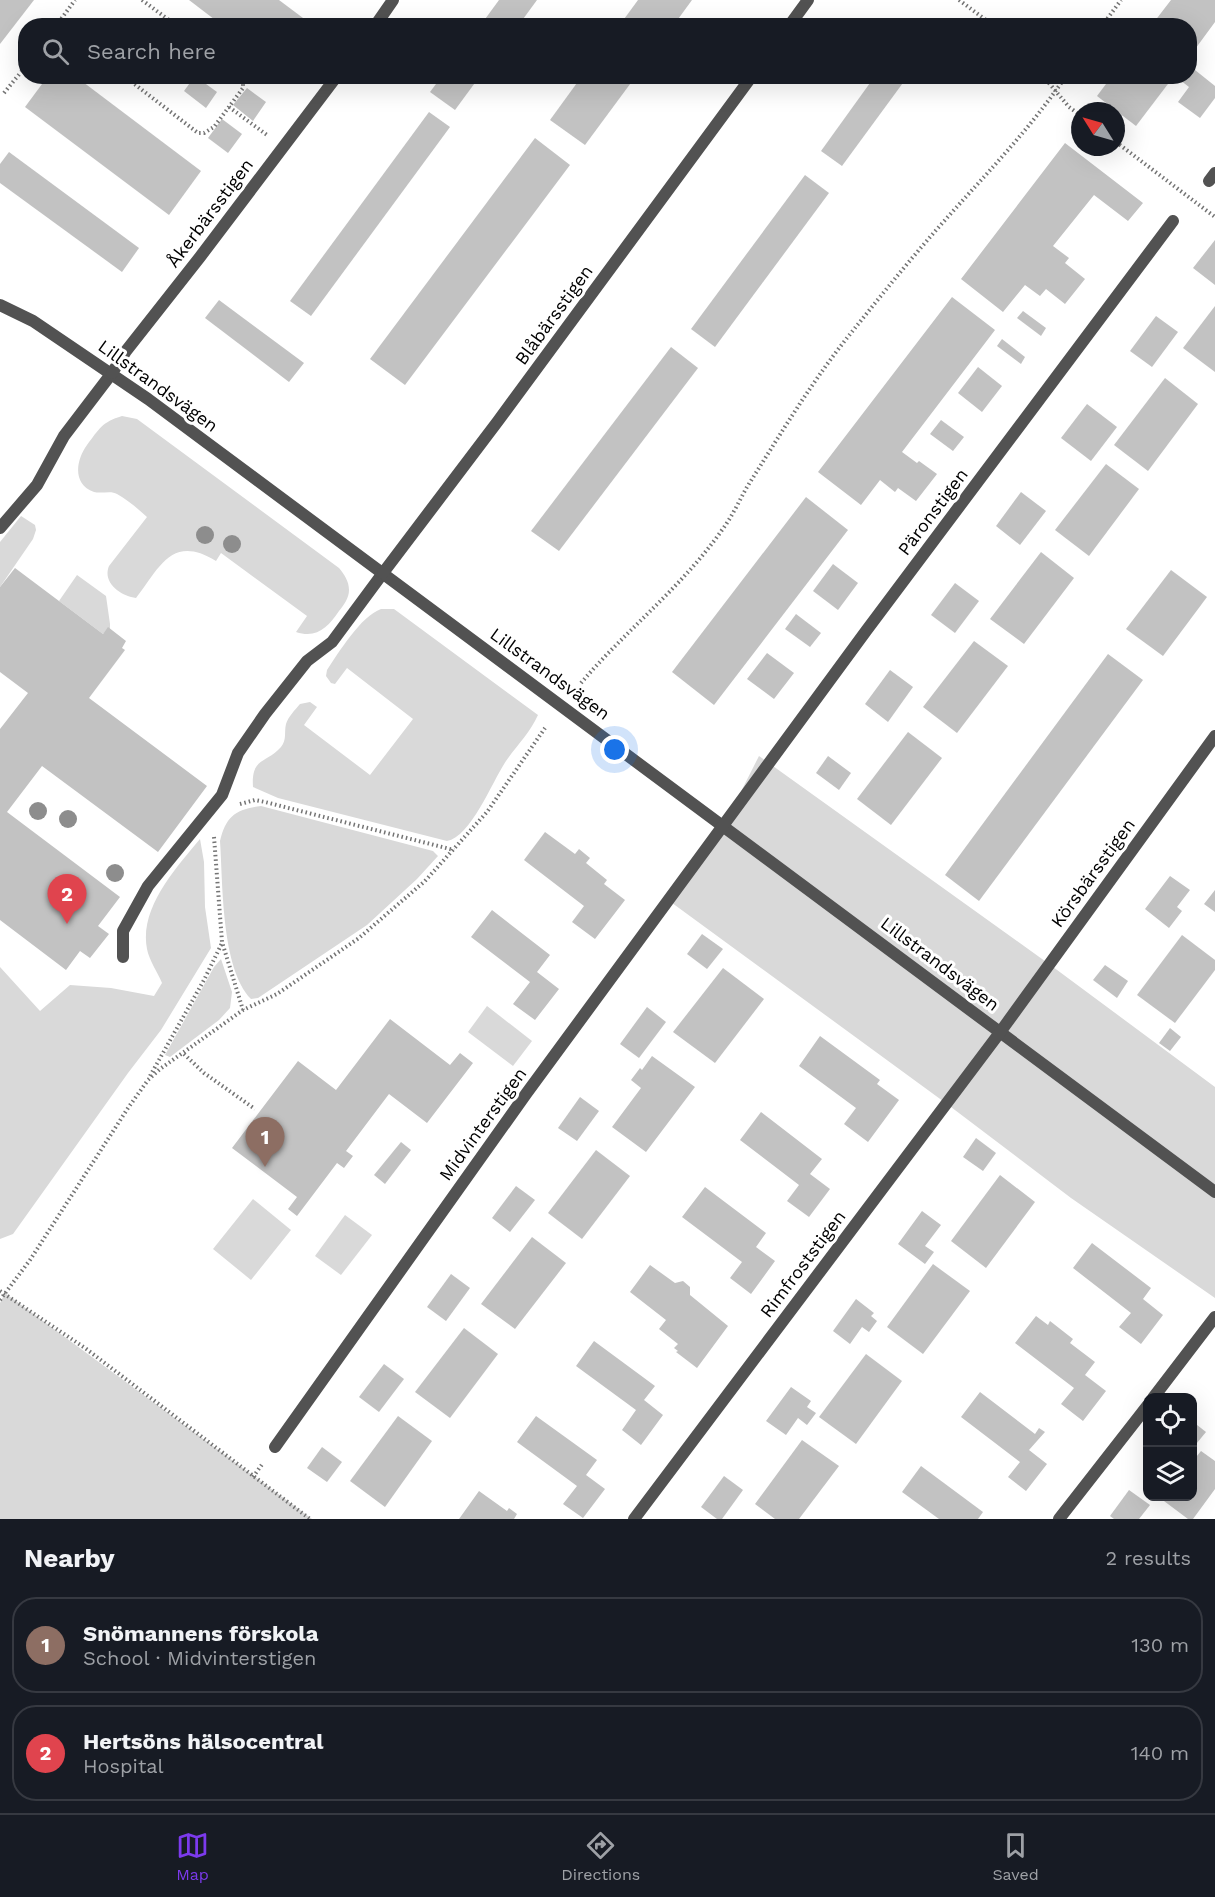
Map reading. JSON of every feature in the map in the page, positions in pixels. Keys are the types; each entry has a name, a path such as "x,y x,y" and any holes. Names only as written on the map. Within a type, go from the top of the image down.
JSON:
{"street":[{"path":"795,18 808,0"},
{"path":"380,18 390,2"},
{"name":"Åkerbärsstigen","path":"0,528 37,485 64,436 126,351 331,84"},
{"name":"Blåbärsstigen","path":"123,957 123,931 148,886 222,795 238,753 258,724 307,662 332,642 746,84"},
{"name":"Päronstigen","path":"724,825 1173,220"},
{"name":"Lillstrandsvägen","path":"0,305 33,321 112,373 724,825 1215,1192"},
{"name":"Körsbärsstigen","path":"1001,1031 1215,736"},
{"name":"Midvinterstigen","path":"274,1447 519,1104 724,825"},
{"name":"Rimfroststigen","path":"634,1519 1001,1031"},
{"path":"1157,1393 1215,1317"},
{"path":"1059,1519 1143,1411"}],"path":[{"path":"61,18 75,0"},
{"path":"142,0 166,18"},
{"path":"959,0 983,18"},
{"path":"1108,18 1121,0"},
{"path":"4,93 18,76"},
{"path":"134,84 198,133 204,133 214,127 243,88 243,84"},
{"path":"1051,84 1071,108"},
{"path":"581,683 598,663 648,615 706,551 723,529 815,382 850,334 938,229 1023,135 1061,84"},
{"path":"229,107 282,147"},
{"path":"1125,149 1215,217"},
{"path":"1173,220 1212,177"},
{"path":"148,1080 243,1010 277,994 359,938 425,881 487,812 545,728"},
{"path":"237,806 255,800 265,802 454,850"},
{"path":"217,828 214,848 222,942 243,1010"},
{"path":"0,1300 2,1293 30,1260 148,1080 204,980 222,942"},
{"path":"184,1054 204,1073 255,1109"},
{"path":"2,1293 85,1348 310,1519"}],"shaded area":[{"path":"122,416 137,419 339,568 347,581 349,593 344,604 326,627 310,634 296,632 307,616 221,553 216,561 188,551 168,558 136,598 124,595 114,588 108,578 109,566 147,517 115,493 94,492 87,488 79,478 78,471 83,451 95,435 105,424"},
{"path":"21,516 35,525 36,530 33,539 0,587 0,542"},
{"path":"77,575 106,596 110,629 108,628 103,634 59,601"},
{"path":"381,609 394,609 538,715 506,761 473,819 456,837 447,841 278,798 253,787 254,770 281,747 285,739 287,721 300,704 310,702 317,707 304,725 370,775 413,719 347,668 335,684 331,683 326,676 327,670 351,635 366,619"},
{"path":"759,756 1049,964 1215,1087 1215,1298 1071,1198 947,1104 668,900 724,825"},
{"path":"261,806 433,851 438,856 417,879 367,925 258,998 251,999 241,985 229,947 223,902 220,841 225,825 233,815 245,809"},
{"path":"200,839 204,862 205,907 211,948 161,1030 13,1234 0,1239 0,967 40,1011 70,985 111,988 154,996 162,983 147,949 146,934 149,919 162,889"},
{"path":"221,959 232,992 230,1008 219,1020 170,1057 165,1055 214,967"},
{"path":"487,1006 532,1041 513,1066 468,1032"},
{"path":"253,1199 291,1230 251,1280 213,1249"},
{"path":"345,1215 372,1235 341,1275 315,1256"},
{"path":"5,1293 312,1519 0,1519 0,1303"}],"building":[{"path":"0,0 34,0 18,18 0,44"},
{"path":"189,0 279,0 303,18 213,18"},
{"path":"499,0 537,0 524,18 486,18"},
{"path":"638,0 692,0 679,18 625,18"},
{"path":"1171,0 1215,0 1215,22 1197,46 1197,18 1157,18"},
{"path":"1197,72 1215,86 1215,98 1200,118 1178,102 1189,87 1185,84 1197,84"},
{"path":"42,84 86,84 201,171 169,215 25,107"},
{"path":"189,84 206,84 217,92 206,108 184,91"},
{"path":"436,84 474,84 455,110 430,92"},
{"path":"576,84 630,84 585,145 550,120"},
{"path":"869,84 902,84 842,166 821,151"},
{"path":"1106,84 1168,84 1136,126 1125,118 1125,102 1105,102 1097,96"},
{"path":"247,88 266,102 253,121 233,105"},
{"path":"429,112 450,127 311,316 290,301"},
{"path":"222,119 242,134 228,153 208,138"},
{"path":"535,138 570,165 405,385 370,359"},
{"path":"1065,143 1071,148 1071,156 1082,156 1143,203 1128,221 1094,195 1053,246 1069,258 1065,263 1085,279 1065,304 1046,289 1040,296 1025,285 1003,312 961,279"},
{"path":"9,152 139,248 122,272 0,183 0,164"},
{"path":"805,175 829,193 715,347 691,329"},
{"path":"1215,240 1215,285 1193,268"},
{"path":"952,297 995,330 902,452 937,474 916,501 898,488 895,492 880,480 861,505 818,472"},
{"path":"219,300 304,363 289,382 205,318"},
{"path":"1215,306 1215,372 1183,348"},
{"path":"1023,311 1046,328 1041,336 1017,318"},
{"path":"1156,316 1178,332 1152,367 1130,351"},
{"path":"1002,339 1025,357 1021,364 997,346"},
{"path":"671,347 698,368 559,551 531,531"},
{"path":"978,367 1002,386 982,412 958,393"},
{"path":"1165,378 1198,404 1148,471 1114,445"},
{"path":"1087,404 1117,427 1091,461 1061,438"},
{"path":"941,420 964,437 953,451 930,434"},
{"path":"1106,464 1139,489 1089,556 1055,530"},
{"path":"1021,492 1046,511 1020,545 996,526"},
{"path":"806,497 848,530 714,705 672,672"},
{"path":"1041,552 1074,578 1024,644 990,619"},
{"path":"833,564 858,583 838,610 813,591"},
{"path":"15,568 103,634 108,627 126,641 122,648 125,650 89,698 207,786 158,852 42,766 7,812 120,897 98,926 109,934 90,958 80,951 66,970 0,920 0,729 28,693 0,672 0,587"},
{"path":"1171,570 1207,597 1163,656 1126,629"},
{"path":"955,583 979,601 955,633 931,615"},
{"path":"796,614 821,633 810,647 785,629"},
{"path":"974,641 1008,666 957,733 923,707"},
{"path":"767,653 794,673 774,699 747,679"},
{"path":"1108,654 1143,680 979,901 945,875"},
{"path":"890,670 913,687 888,722 865,704"},
{"path":"908,732 942,758 891,825 857,799"},
{"path":"828,756 851,773 839,790 816,773"},
{"path":"545,832 575,854 579,849 590,858 586,863 607,880 604,884 625,900 595,939 572,922 584,906 524,860"},
{"path":"1170,876 1190,890 1177,907 1182,911 1169,928 1145,909"},
{"path":"1215,890 1215,912 1204,904"},
{"path":"492,910 550,955 537,972 559,989 535,1020 513,1004 530,982 471,937"},
{"path":"702,934 723,949 707,969 687,954"},
{"path":"1182,935 1215,960 1215,970 1175,1023 1137,995"},
{"path":"1105,965 1128,981 1117,998 1093,980"},
{"path":"723,968 764,999 715,1063 673,1032"},
{"path":"647,1007 666,1022 639,1058 620,1044"},
{"path":"390,1019 450,1065 460,1053 473,1063 427,1123 389,1094 346,1151 353,1156 344,1168 337,1163 297,1216 288,1209 297,1197 232,1148 298,1061 336,1090"},
{"path":"1170,1028 1181,1037 1170,1051 1159,1043"},
{"path":"820,1036 880,1080 877,1084 899,1100 868,1142 844,1124 856,1108 799,1066"},
{"path":"652,1056 695,1087 646,1152 612,1127 641,1088 631,1080"},
{"path":"580,1097 599,1111 577,1141 558,1128"},
{"path":"761,1112 822,1159 810,1174 830,1189 809,1217 787,1201 799,1185 740,1140"},
{"path":"976,1138 996,1153 983,1171 963,1157"},
{"path":"401,1142 411,1150 385,1184 374,1175"},
{"path":"596,1150 630,1176 582,1239 548,1213"},
{"path":"1000,1175 1035,1202 986,1268 951,1241"},
{"path":"516,1186 535,1200 510,1232 492,1218"},
{"path":"705,1187 766,1233 756,1247 775,1261 751,1294 730,1278 742,1262 682,1217"},
{"path":"922,1211 941,1225 925,1246 934,1252 925,1264 898,1244"},
{"path":"532,1237 566,1263 515,1329 481,1304"},
{"path":"1092,1243 1151,1288 1143,1299 1163,1315 1141,1344 1119,1327 1131,1313 1073,1268"},
{"path":"933,1264 970,1291 923,1354 887,1327"},
{"path":"650,1265 675,1283 683,1281 690,1287 690,1295 728,1326 697,1368 676,1352 678,1351 674,1348 678,1344 659,1329 666,1320 630,1292"},
{"path":"451,1274 470,1288 446,1321 427,1307"},
{"path":"856,1299 874,1313 871,1316 877,1321 869,1332 862,1327 850,1344 833,1331"},
{"path":"1036,1316 1048,1325 1050,1321 1073,1339 1070,1343 1095,1362 1085,1375 1106,1391 1083,1421 1061,1404 1074,1388 1015,1343"},
{"path":"464,1328 498,1354 450,1418 415,1392"},
{"path":"594,1341 655,1386 644,1400 663,1415 641,1445 622,1430 636,1410 576,1366"},
{"path":"866,1354 902,1381 856,1444 819,1417"},
{"path":"384,1364 404,1379 379,1412 359,1397"},
{"path":"791,1387 811,1401 807,1407 816,1413 807,1425 798,1418 786,1435 766,1421"},
{"path":"980,1392 1035,1434 1039,1428 1045,1432 1029,1450 1047,1464 1026,1491 1008,1477 1020,1462 961,1417"},
{"path":"398,1416 432,1441 385,1507 350,1481"},
{"path":"536,1416 597,1460 586,1475 605,1489 583,1518 563,1504 577,1486 517,1442"},
{"path":"1197,1425 1206,1432 1197,1443"},
{"path":"802,1440 839,1466 799,1519 775,1519 755,1504"},
{"path":"322,1447 342,1462 327,1482 307,1468"},
{"path":"1201,1451 1215,1461 1215,1489 1193,1519 1188,1519 1164,1501 1197,1501 1197,1456"},
{"path":"921,1466 983,1512 978,1519 939,1519 902,1492"},
{"path":"724,1476 743,1490 722,1519 717,1519 701,1507"},
{"path":"1129,1490 1150,1505 1139,1519 1114,1519 1110,1516"},
{"path":"479,1491 507,1511 509,1508 517,1514 514,1519 459,1519"}],"place":[{"name":"Hertsöns hälsocentral","path":"67,924"},
{"name":"Snömannens förskola","path":"265,1167"}]}
